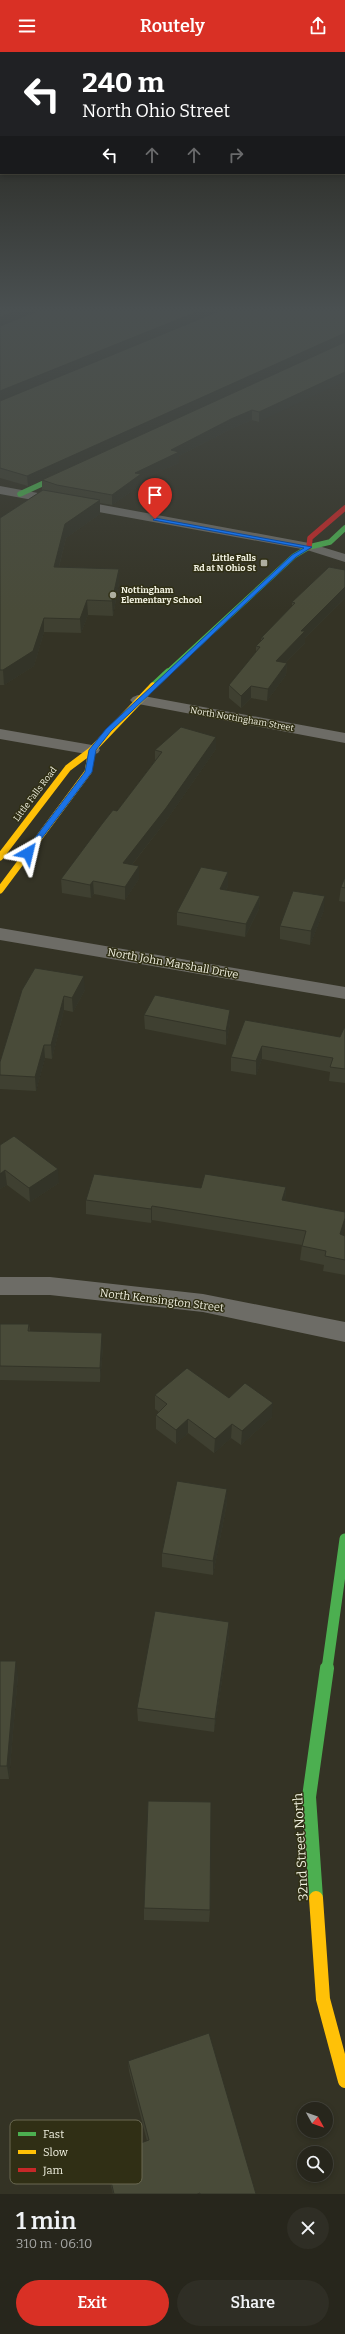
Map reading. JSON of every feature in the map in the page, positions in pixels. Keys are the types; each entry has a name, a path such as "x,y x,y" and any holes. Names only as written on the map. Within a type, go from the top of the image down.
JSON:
{"street":[{"path":"20,494 78,468"},
{"path":"0,490 309,547 345,558"},
{"name":"Little Falls Road","path":"309,547 310,538 345,508"},
{"name":"Little Falls Road","path":"0,857 68,768 92,750 138,700 294,556 309,547 330,542 345,528"},
{"name":"North Nottingham Street","path":"138,700 345,738"},
{"path":"0,734 92,750 88,772 0,890"},
{"name":"North John Marshall Drive","path":"0,934 345,993"},
{"name":"North Kensington Street","path":"0,1286 50,1286 203,1303 345,1332"},
{"name":"32nd Street North","path":"345,1539 308,1797 323,1999 345,2081"}],"building":[{"path":"0,411 172,411 27,476 0,468"},
{"path":"194,411 250,411 171,450 179,452 135,473 141,474 112,495 57,485 42,480"},
{"name":"Nottingham Elementary School","path":"43,490 100,500 65,524 54,567 119,569 112,601 87,600 80,619 44,618 33,651 3,670 0,670 0,518"},
{"path":"329,567 345,570 345,587 301,631 305,631 276,661 287,663 268,689 251,686 241,696 229,685 260,647 256,646 264,638 261,638 295,603 292,602"},
{"path":"181,727 216,737 166,808 123,863 139,866 125,887 93,881 90,885 61,879 113,810 117,811 162,752 155,750"},
{"path":"201,867 228,872 220,889 260,896 246,924 177,912"},
{"path":"345,877 345,888 341,887"},
{"path":"293,891 325,896 311,931 280,926"},
{"path":"35,968 84,976 72,998 64,996 51,1045 44,1045 35,1077 0,1075 0,1062 22,990"},
{"path":"155,995 230,1010 226,1031 144,1015"},
{"path":"245,1020 340,1037 345,1028 345,1069 330,1067 333,1058 262,1046 256,1061 231,1057"},
{"path":"14,1136 58,1169 29,1188 5,1170 0,1174 0,1145"},
{"path":"94,1174 201,1188 205,1174 286,1187 282,1200 345,1212 345,1218 340,1234 345,1236 345,1260 325,1256 326,1251 302,1246 306,1231 152,1206 151,1209 86,1200"},
{"path":"0,1324 29,1324 28,1331 102,1333 100,1368 0,1366"},
{"path":"187,1368 229,1398 245,1383 273,1403 242,1431 232,1424 215,1439 188,1419 176,1430 156,1415 167,1404 155,1395"},
{"path":"177,1481 227,1489 213,1561 162,1553"},
{"path":"155,1611 229,1622 215,1719 137,1708"},
{"path":"0,1661 16,1661 7,1766 0,1766"},
{"path":"148,1801 211,1802 210,1910 144,1908"},
{"path":"209,2033 256,2194 114,2194 112,2184 142,2184 142,2143 149,2140 128,2061"}],"traffic: fast":[{"path":"20,494 70,471"},
{"path":"153,686 294,556 309,547 330,542 345,528"},
{"path":"316,1898 309,1797 345,1539"}],"traffic: slow":[{"path":"0,857 68,768 92,750 153,686"},
{"path":"0,890 88,772 92,750"},
{"path":"316,1898 323,1999 345,2081"}],"traffic: jam":[{"path":"309,547 310,538 345,508"}],"place":[{"name":"Little Falls Rd at N Ohio St","path":"264,563"},
{"name":"Nottingham Elementary School","path":"113,595"}],"route":[{"path":"28,853 88,772 92,750 109,730 138,700 294,556 309,547 155,519"}]}
